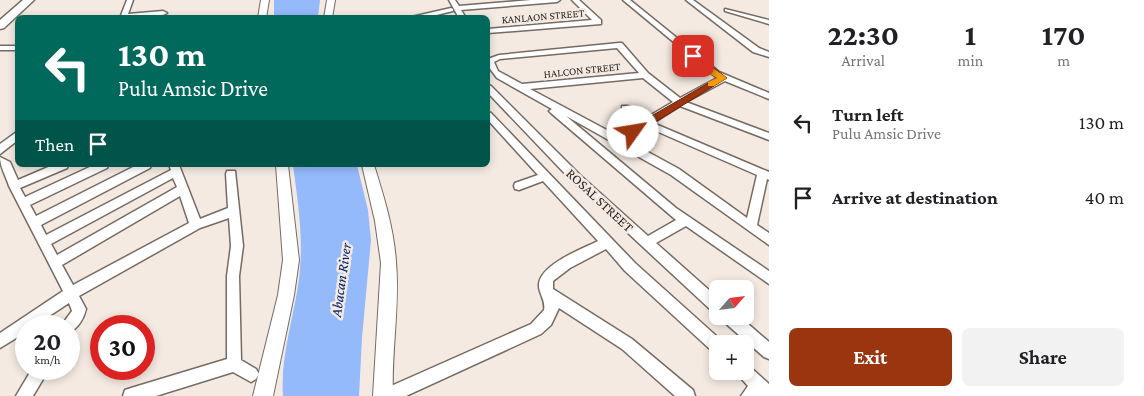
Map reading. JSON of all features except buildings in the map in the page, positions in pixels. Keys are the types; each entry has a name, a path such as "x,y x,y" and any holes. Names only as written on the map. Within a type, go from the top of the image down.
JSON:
{"main road":[{"path":"0,26 30,0"}],"street":[{"path":"124,15 130,0"},
{"path":"262,15 265,0"},
{"path":"328,15 331,0"},
{"path":"445,0 460,15"},
{"path":"452,0 455,15"},
{"path":"425,15 490,2 557,0"},
{"name":"KANLAON STREET","path":"490,31 598,22 575,0"},
{"path":"626,0 706,67 723,78 769,96"},
{"path":"689,0 756,50 769,55"},
{"path":"716,20 729,8 769,22"},
{"path":"150,15 163,14"},
{"path":"743,41 769,49"},
{"path":"490,61 499,57 619,45 645,75 679,102 769,137"},
{"path":"0,48 15,47"},
{"path":"490,63 495,72 674,172 769,240"},
{"path":"490,75 549,107 672,211 769,278"},
{"name":"HALCON STREET","path":"522,87 645,75"},
{"path":"619,140 679,102 723,78"},
{"name":"ROSAL STREET","path":"490,90 576,178 709,298"},
{"path":"625,108 646,123 766,175 750,226"},
{"path":"490,117 630,267 709,339"},
{"path":"0,150 15,137"},
{"path":"0,161 4,162 9,170 14,186 79,309 77,315"},
{"path":"14,186 58,167"},
{"path":"23,203 99,167"},
{"path":"34,223 142,167"},
{"path":"263,396 286,295 291,260 282,167"},
{"path":"369,167 384,225 389,267 384,340 383,396"},
{"path":"43,242 175,168 196,225"},
{"path":"231,174 237,246 233,276 234,364"},
{"path":"519,186 544,177"},
{"path":"54,263 182,189"},
{"path":"0,341 70,294 196,225 234,211"},
{"path":"646,243 686,220"},
{"path":"388,396 536,329 548,320 552,310 546,285 547,278 555,270 607,243"},
{"path":"549,294 627,344 687,396"},
{"path":"738,325 769,352"},
{"path":"131,396 234,364 250,374"},
{"path":"24,396 34,380"},
{"path":"750,380 759,392"}],"water":[{"path":"274,0 320,0 318,15 274,15"},
{"name":"Abacan River","path":"293,167 357,167 368,210 371,240 359,396 283,396 285,352 299,279 300,222"}],"slow traffic":[{"path":"710,70 723,78 711,84"}],"route":[{"path":"633,132 679,102 723,78 693,56"}]}
